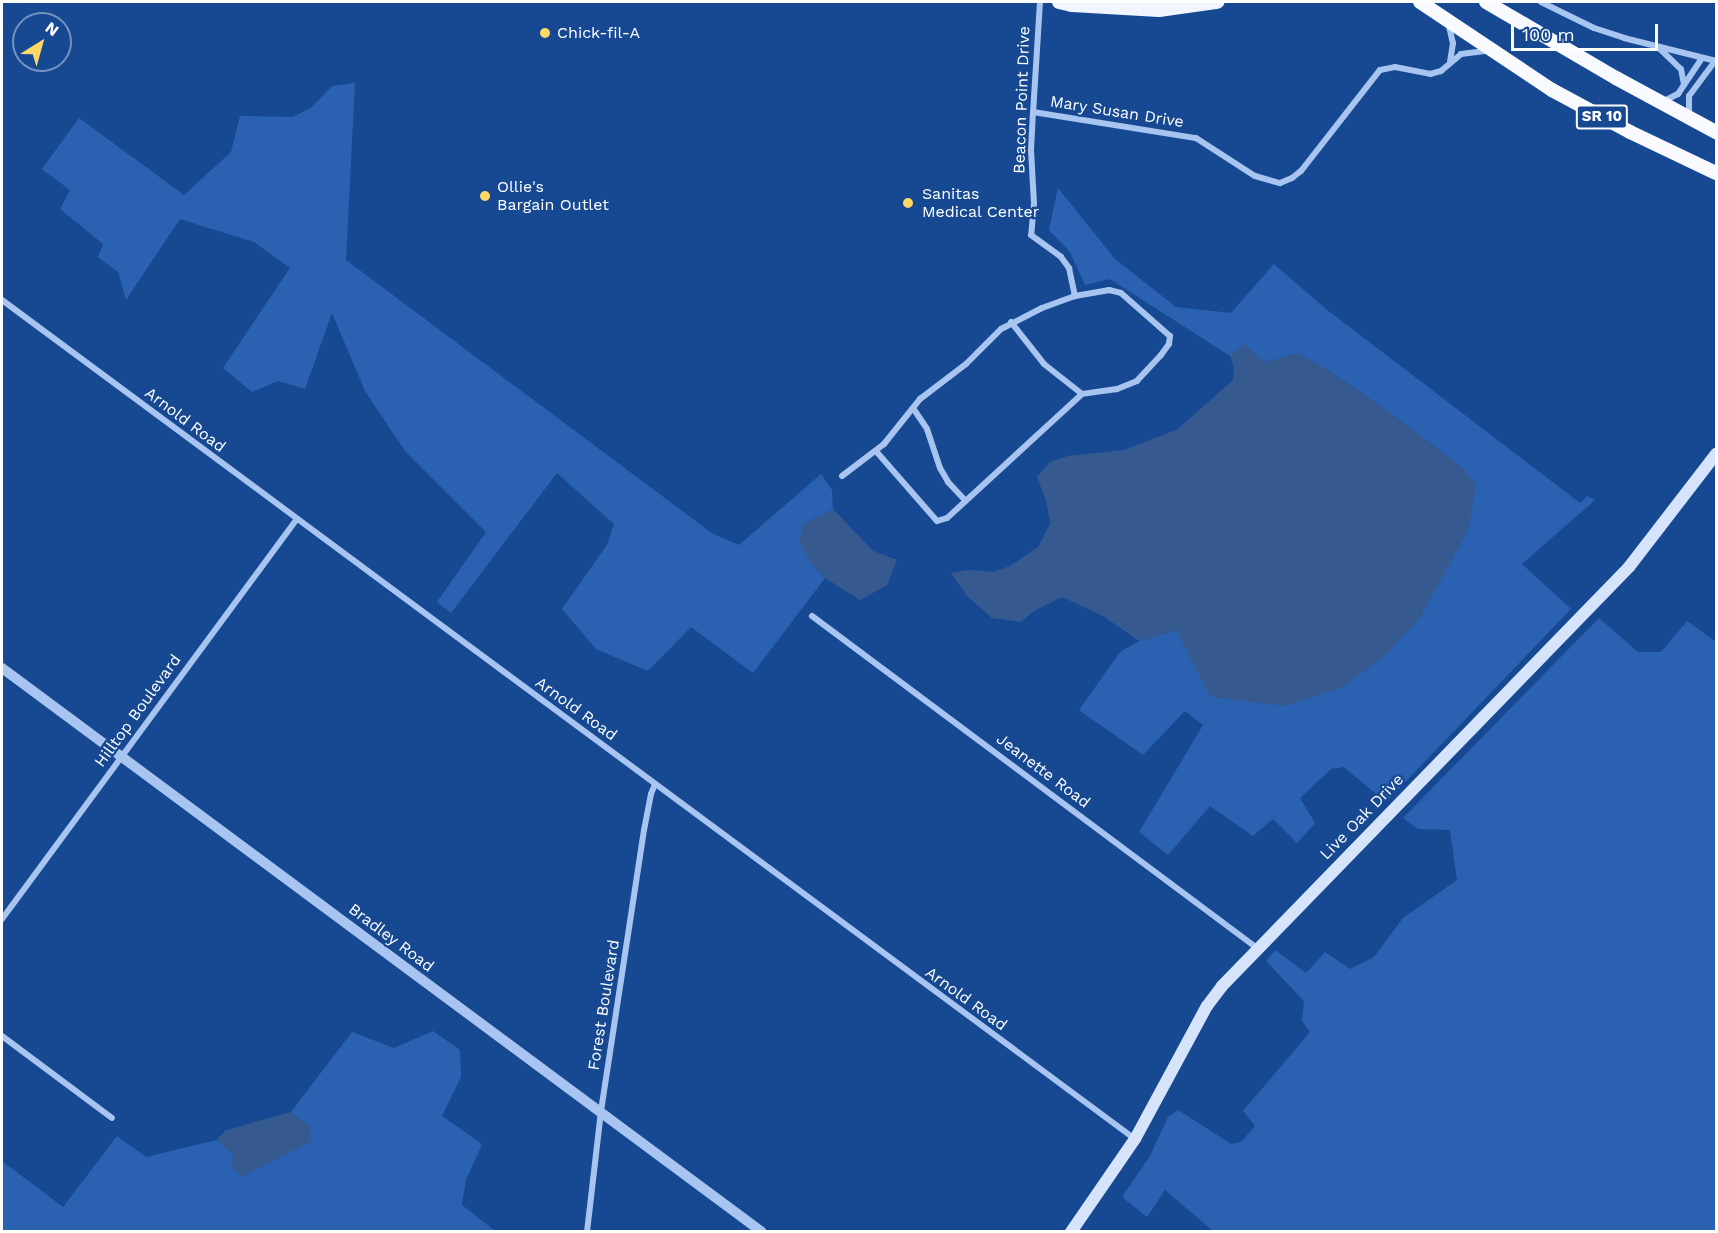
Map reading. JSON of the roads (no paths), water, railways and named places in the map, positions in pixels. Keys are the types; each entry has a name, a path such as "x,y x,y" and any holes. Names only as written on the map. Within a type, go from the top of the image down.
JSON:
{"highway":[{"path":"1420,2 1448,22"},
{"name":"SR 10","path":"1486,2 1716,132"},
{"name":"SR 10","path":"1448,22 1492,52 1603,118 1716,173"}],"main road":[{"path":"1059,2 1078,6 1142,10 1217,2"},
{"name":"SR 10","path":"1412,2 1448,22"},
{"name":"Live Oak Drive","path":"1071,1232 1135,1139 1207,1006 1257,948 1629,567 1716,454"}],"street":[{"name":"Beacon Point Drive","path":"1040,2 1032,112 1031,150 1034,203 1031,235 1061,257 1069,268 1075,296"},
{"path":"1541,2 1594,27 1659,48 1716,61 1689,96 1687,106 1690,118"},
{"path":"1448,22 1453,43 1450,63"},
{"path":"1659,48 1681,69 1684,85"},
{"name":"Mary Susan Drive","path":"1032,112 1196,138 1255,176 1280,183 1301,171 1377,72 1395,67 1430,74 1441,71 1465,53 1492,52"},
{"path":"1660,102 1678,94 1702,58"},
{"path":"842,476 876,451 920,399 966,364 1011,322 1075,296 1109,290 1121,293 1170,336 1169,344 1161,355 1130,386 1082,394 947,518 937,521 876,451"},
{"name":"Arnold Road","path":"2,300 296,520 1135,1139"},
{"path":"1011,322 1044,363 1082,394"},
{"path":"913,408 927,429 940,468 948,482 965,500"},
{"name":"Hilltop Boulevard","path":"2,919 296,520"},
{"name":"Jeanette Road","path":"812,616 1257,948"},
{"name":"Bradley Road","path":"2,668 762,1232"},
{"name":"Forest Boulevard","path":"587,1232 601,1111 646,821 655,784"},
{"path":"2,1036 112,1118"}],"place":[{"name":"Chick-fil-A","path":"545,33"},
{"name":"Ollie's Bargain Outlet","path":"485,196"},
{"name":"Sanitas Medical Center","path":"908,203"}]}
